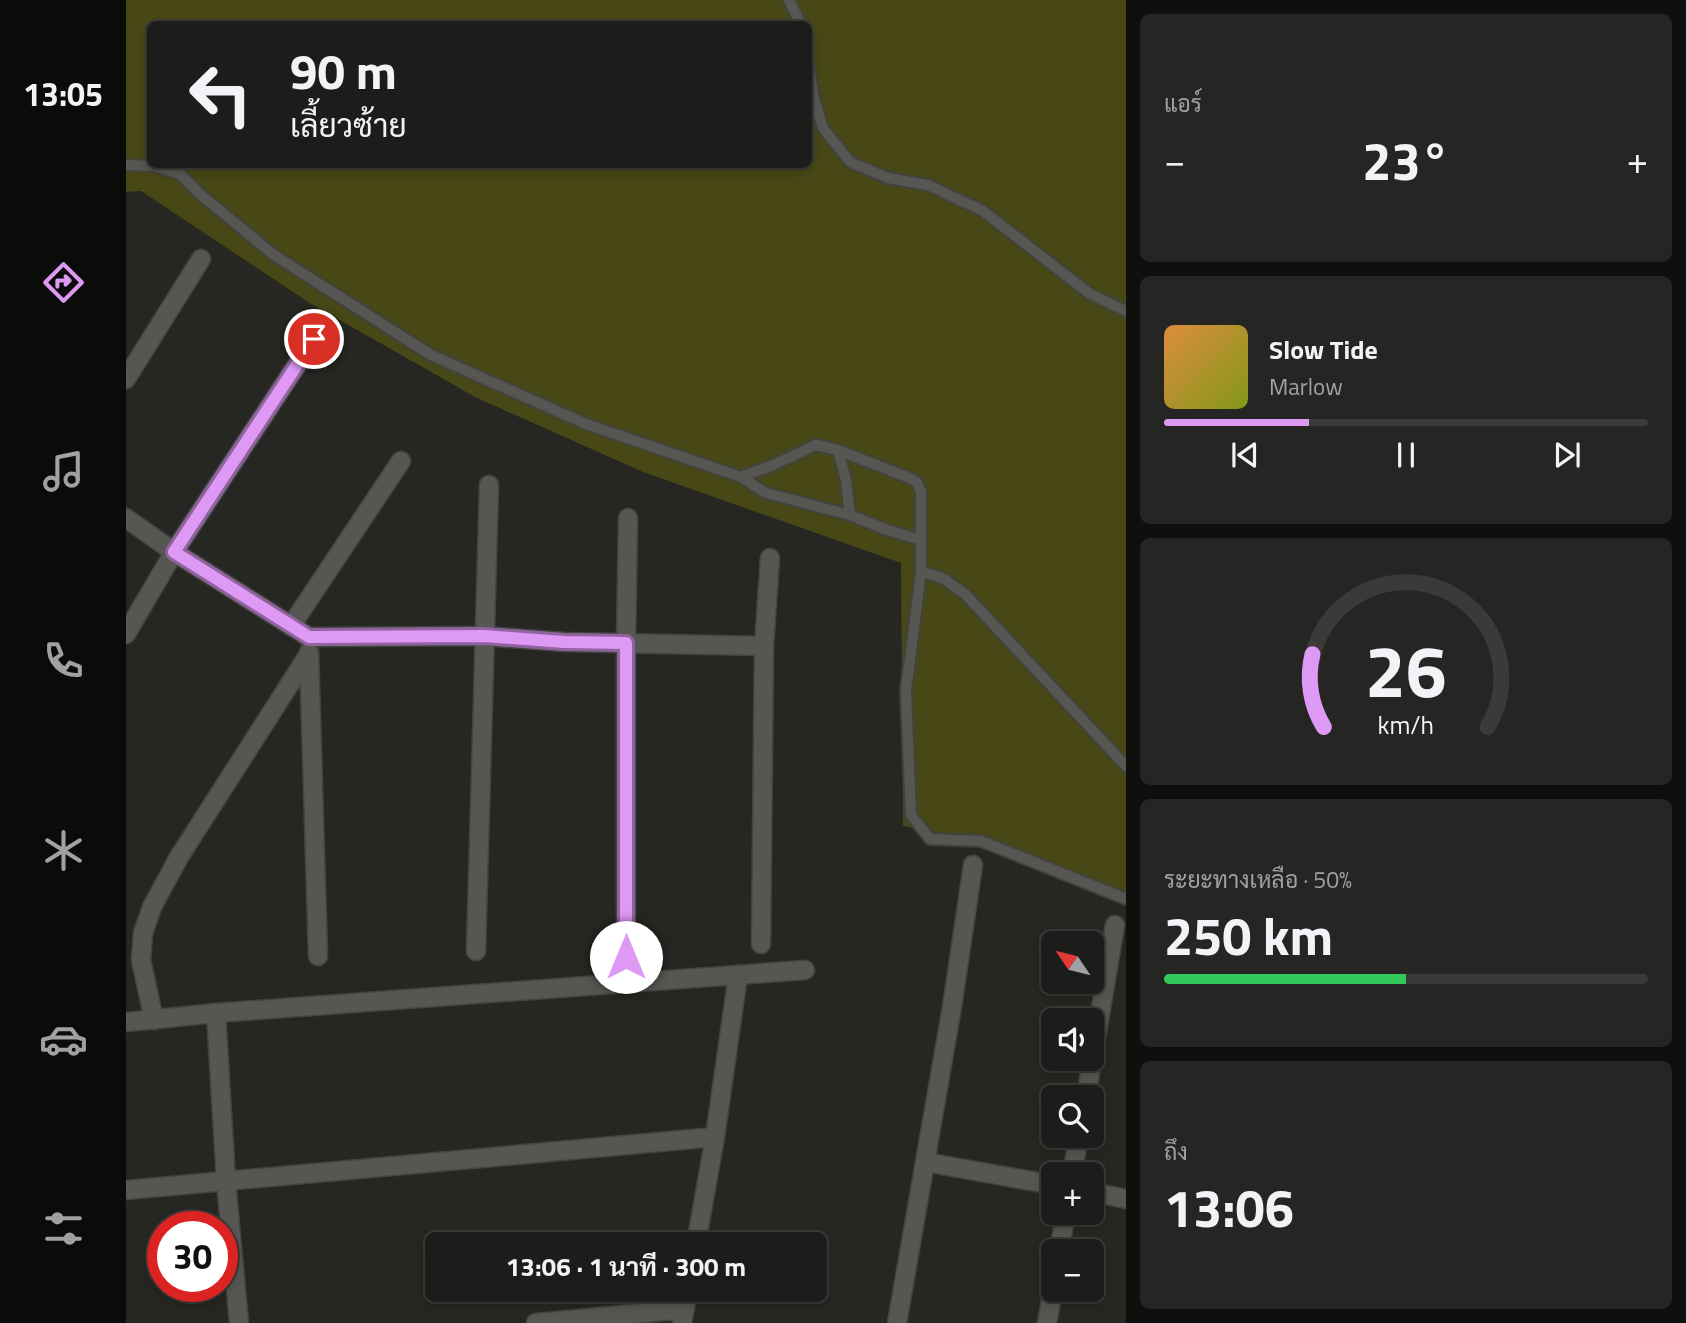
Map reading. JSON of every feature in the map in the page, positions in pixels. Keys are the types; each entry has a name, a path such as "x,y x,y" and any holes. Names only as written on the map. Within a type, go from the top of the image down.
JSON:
{"street":[{"path":"126,379 201,259"},
{"path":"126,634 174,552 314,339"},
{"path":"291,626 401,461"},
{"path":"476,951 489,485"},
{"path":"126,517 174,552 291,626 309,645 318,956"},
{"path":"626,957 628,518"},
{"path":"761,944 764,646 770,558"},
{"path":"309,645 484,636 564,642 764,646"},
{"path":"154,1020 142,960 144,933 152,906 179,856 309,645"},
{"path":"897,1323 974,865"},
{"path":"1088,1085 1115,925"},
{"path":"126,1022 216,1013 805,970"},
{"path":"698,1232 715,1137 738,975"},
{"path":"216,1013 226,1181 239,1323"},
{"path":"126,1190 715,1137"},
{"path":"925,1162 1041,1183"},
{"path":"1104,1194 1126,1199"},
{"path":"1047,1323 1051,1302"},
{"path":"536,1323 683,1316"}],"lane":[{"path":"789,0 800,21"},
{"path":"812,86 823,128 850,162 888,178 928,185 983,211 1090,294 1126,311"},
{"path":"126,165 147,166"},
{"path":"161,168 180,174 201,195 274,255 431,355 586,424 741,477 766,493 850,515 921,540"},
{"path":"741,477 816,445 838,450 916,482 921,492 921,571 906,690 911,815 930,839 981,841 1126,899"},
{"path":"838,450 846,481 850,515"},
{"path":"921,571 944,579 965,594 1126,766"}],"shaded area":[{"path":"126,0 1126,0 1126,900 981,841 903,826 901,563 643,472 475,397 308,302 141,191 126,192"}],"route":[{"path":"314,339 174,552 309,637 484,636 626,643 626,957"}]}
